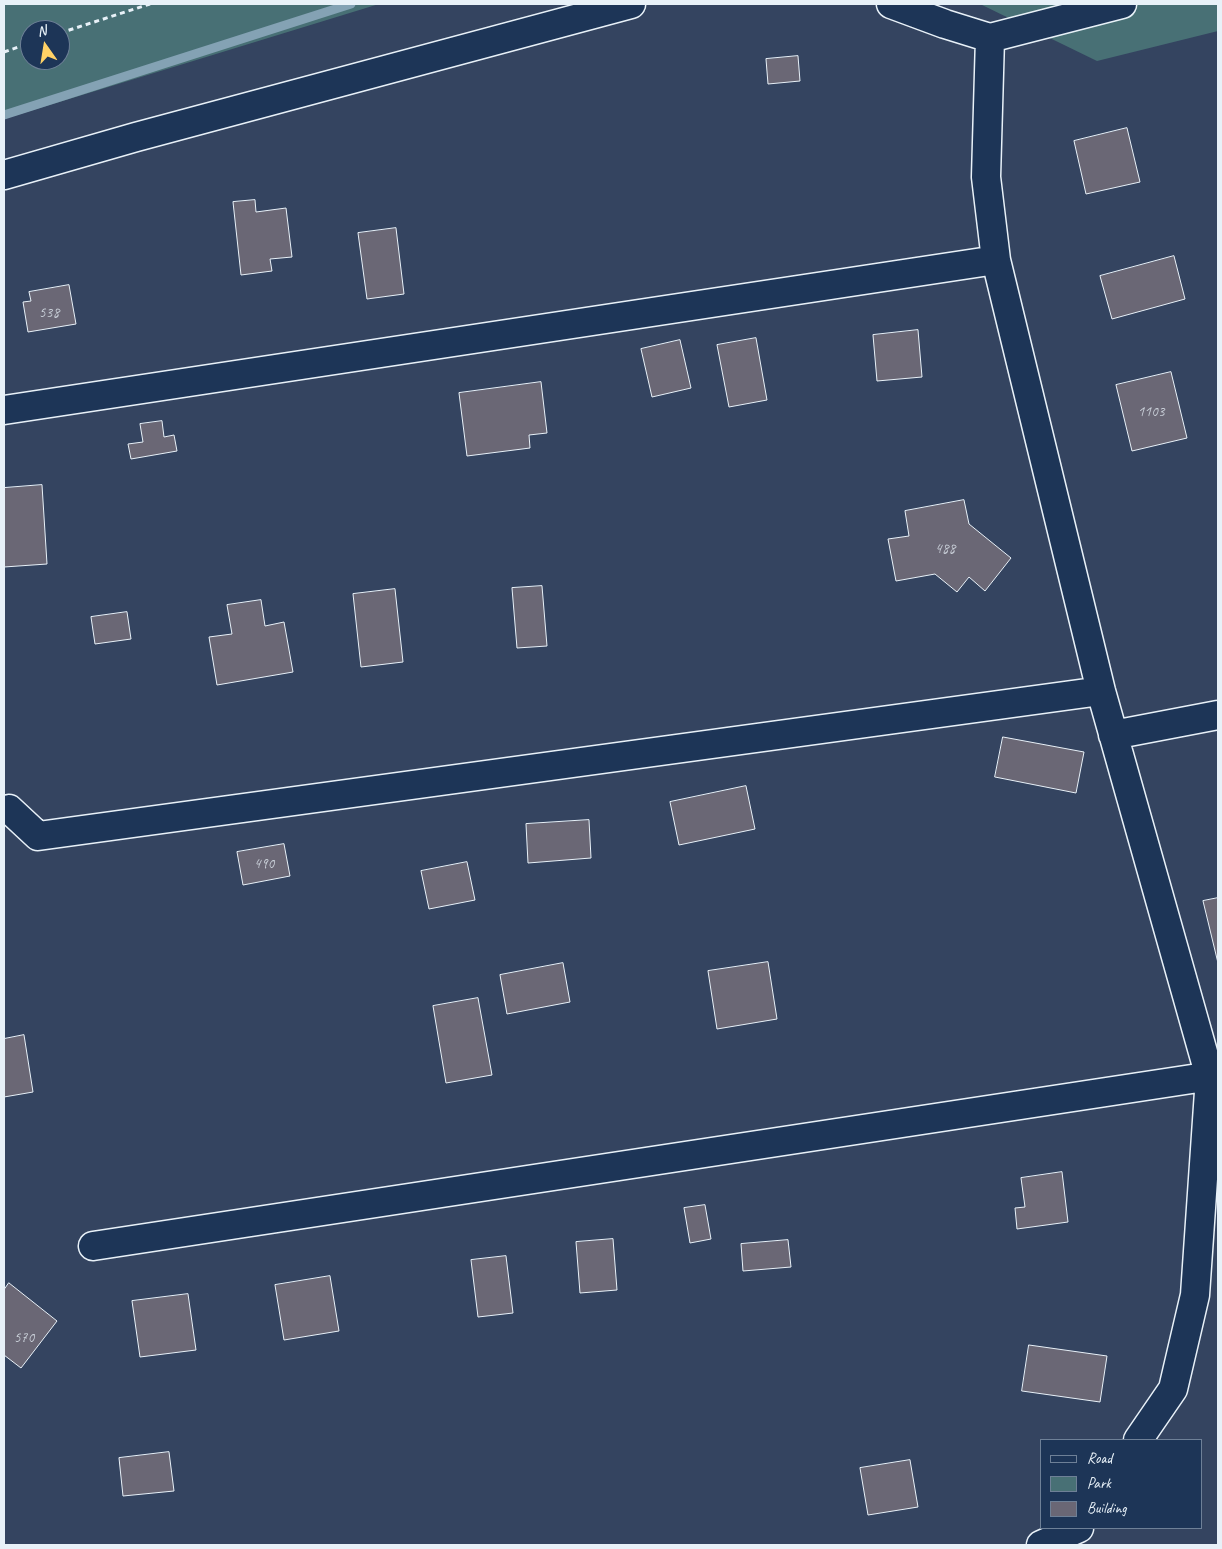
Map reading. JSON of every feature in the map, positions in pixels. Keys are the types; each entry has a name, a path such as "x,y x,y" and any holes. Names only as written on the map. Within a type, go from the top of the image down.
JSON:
{"street":[{"path":"4,175 136,137 631,4"},
{"path":"891,4 990,38 1122,4"},
{"path":"990,38 986,177 996,260 1101,691 1214,1076 1195,1295 1173,1389 1139,1439"},
{"path":"4,410 996,260"},
{"path":"9,809 38,836 1101,691"},
{"path":"1113,735 1218,715"},
{"path":"93,1246 1214,1076"},
{"path":"1041,1545 1077,1529"}],"path":[{"path":"70,30 150,4"},
{"path":"4,52 20,46"}],"green space":[{"path":"4,4 379,4 4,119"},
{"path":"980,4 1218,4 1218,31 1097,61"}],"building":[{"path":"798,56 800,81 768,84 766,59"},
{"path":"1127,128 1140,182 1086,194 1074,141"},
{"path":"255,200 256,212 286,208 292,257 270,259 272,271 241,275 233,202"},
{"path":"396,228 404,294 367,299 358,233"},
{"path":"1174,256 1185,299 1112,319 1100,276"},
{"path":"69,285 76,324 28,332 23,302 31,301 29,292"},
{"path":"918,330 922,377 877,381 873,335"},
{"path":"756,338 767,400 729,407 717,345"},
{"path":"680,340 691,388 652,397 641,349"},
{"path":"1171,372 1187,438 1132,451 1116,385"},
{"path":"541,382 547,433 529,435 530,448 467,456 459,393"},
{"path":"162,421 164,437 174,435 177,451 131,459 128,444 143,442 140,424"},
{"path":"42,485 47,564 4,567 4,488"},
{"path":"964,500 969,524 1011,558 985,591 969,577 957,592 935,574 896,581 888,539 909,536 905,511"},
{"path":"542,586 547,646 517,648 512,588"},
{"path":"395,589 403,662 361,667 353,594"},
{"path":"261,600 265,626 284,622 293,672 217,685 209,637 232,634 227,605"},
{"path":"127,612 131,639 95,644 91,617"},
{"path":"1003,737 1084,752 1076,793 995,777"},
{"path":"746,786 755,829 679,845 670,802"},
{"path":"589,820 591,858 528,863 526,824"},
{"path":"284,844 290,876 243,885 237,852"},
{"path":"467,862 475,900 429,909 421,871"},
{"path":"1218,898 1218,963 1203,901"},
{"path":"768,962 777,1019 717,1029 708,971"},
{"path":"563,963 570,1002 507,1014 500,975"},
{"path":"478,998 492,1075 446,1083 433,1006"},
{"path":"24,1035 33,1092 4,1097 4,1039"},
{"path":"1062,1172 1068,1222 1017,1229 1015,1208 1025,1207 1021,1178"},
{"path":"705,1205 711,1239 690,1243 684,1208"},
{"path":"613,1239 617,1290 580,1293 576,1242"},
{"path":"788,1240 791,1267 743,1271 741,1244"},
{"path":"506,1256 513,1313 478,1317 471,1260"},
{"path":"330,1276 339,1331 284,1340 275,1285"},
{"path":"9,1283 57,1321 21,1368 4,1355 4,1290"},
{"path":"188,1294 196,1350 140,1357 132,1301"},
{"path":"1029,1345 1107,1356 1100,1402 1022,1391"},
{"path":"169,1452 174,1491 123,1496 119,1458"},
{"path":"910,1460 918,1507 868,1515 860,1468"}],"waterway":[{"path":"4,115 351,4"}]}
